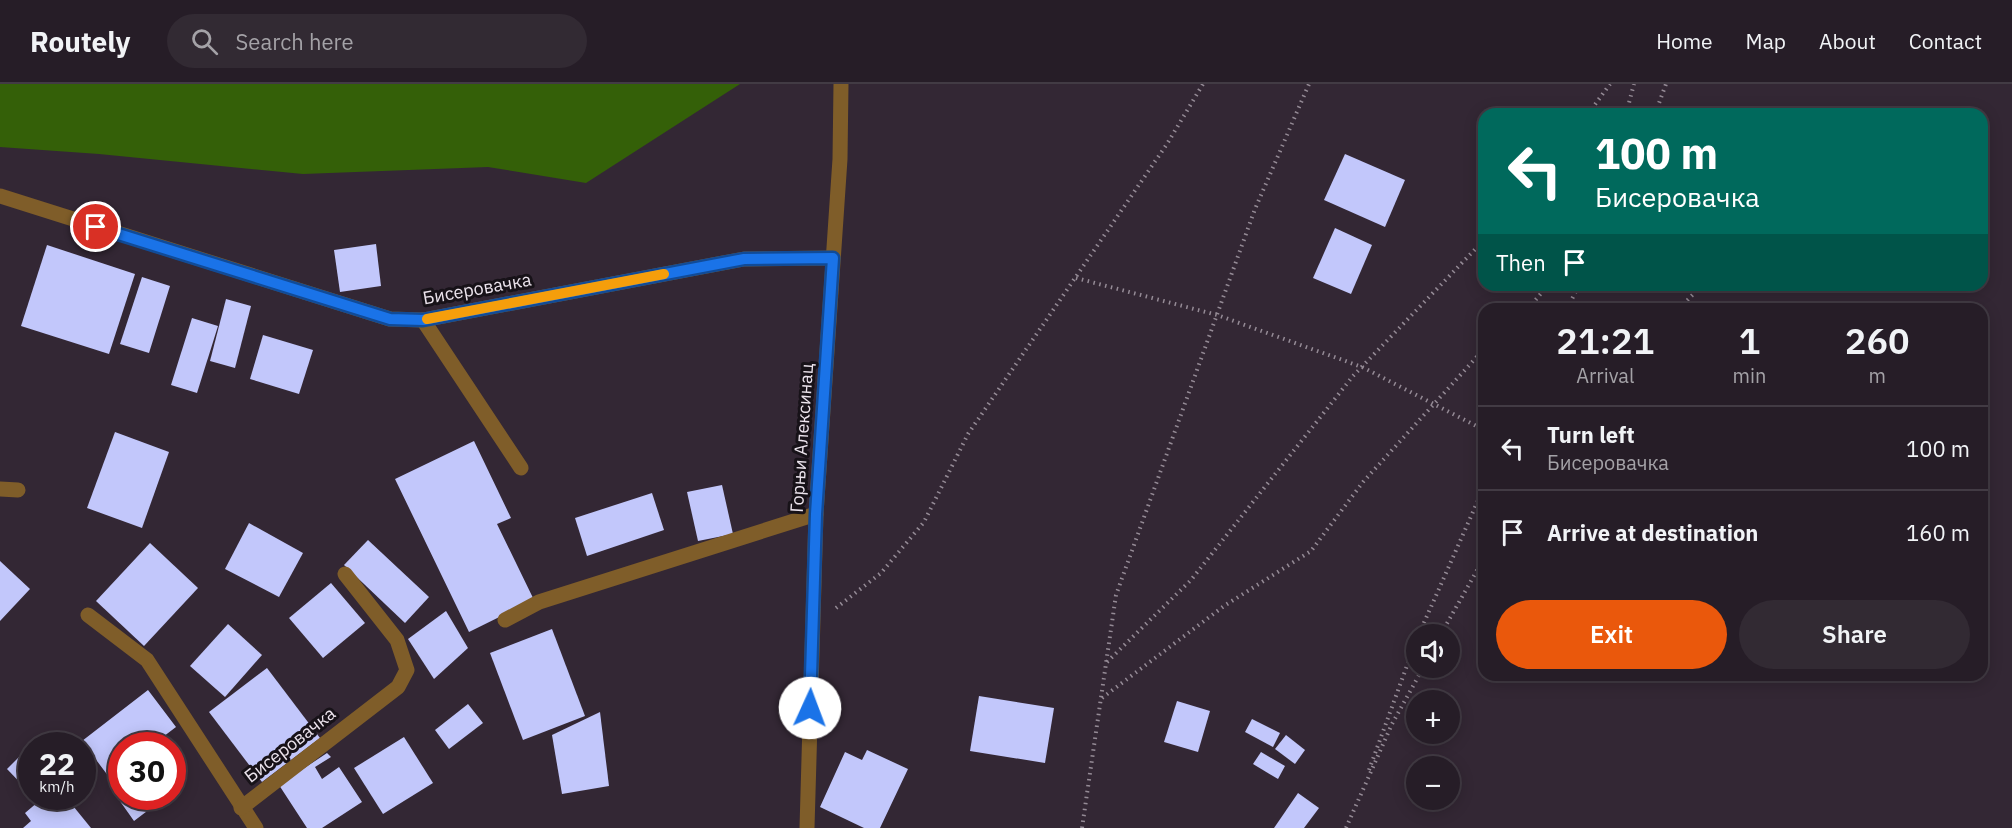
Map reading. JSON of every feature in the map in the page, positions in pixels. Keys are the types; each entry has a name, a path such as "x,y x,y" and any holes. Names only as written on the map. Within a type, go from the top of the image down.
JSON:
{"street":[{"name":"Горњи Алексинац","path":"807,828 816,514 840,159 841,84"},
{"name":"Бисеровачка","path":"0,196 390,319 423,320 744,259 833,258"},
{"path":"423,320 521,468"},
{"path":"0,489 18,490"},
{"path":"505,620 538,602 816,514"},
{"name":"Бисеровачка","path":"241,808 398,687 407,670 397,640 345,574"},
{"name":"Бисеровачка","path":"88,615 147,660 256,828"}],"path":[{"path":"813,623 854,596 881,573 924,522 968,434 1167,144 1203,84"},
{"path":"1082,828 1116,595 1255,209 1309,84"},
{"path":"1592,108 1610,84"},
{"path":"1628,108 1634,84"},
{"path":"1657,108 1666,84"},
{"path":"1106,662 1191,580 1362,366 1478,246"},
{"path":"1076,278 1217,315 1362,366 1435,402 1478,427"},
{"path":"1532,303 1543,291"},
{"path":"1685,303 1696,291"},
{"path":"1101,699 1224,606 1311,551 1363,482 1478,356"},
{"path":"1423,624 1478,501"},
{"path":"1448,624 1478,569"},
{"path":"1360,796 1406,669"},
{"path":"1346,828 1392,724 1417,678"}],"green space":[{"path":"0,84 740,84 586,183 488,167 303,174 99,154 0,147"}],"building":[{"path":"1345,154 1405,180 1385,227 1324,200"},
{"path":"1335,228 1372,245 1351,294 1313,278"},
{"path":"376,244 381,286 340,292 334,250"},
{"path":"47,245 135,274 109,354 21,326"},
{"path":"142,277 170,286 149,353 120,344"},
{"path":"226,299 251,306 235,368 210,361"},
{"path":"192,318 218,326 197,393 171,385"},
{"path":"263,335 313,350 299,394 250,379"},
{"path":"115,432 169,452 142,528 87,508"},
{"path":"474,441 511,518 497,524 534,600 469,632 395,479"},
{"path":"722,485 733,534 698,541 687,492"},
{"path":"652,493 664,530 587,556 575,518"},
{"path":"249,523 303,553 279,597 225,569"},
{"path":"368,540 429,597 405,623 344,565"},
{"path":"150,543 198,588 144,646 96,601"},
{"path":"0,561 30,589 0,621"},
{"path":"331,583 365,623 323,658 289,618"},
{"path":"446,611 468,648 434,679 408,639"},
{"path":"228,624 262,655 225,697 190,666"},
{"path":"552,629 585,716 523,740 490,653"},
{"path":"267,668 320,738 262,782 209,712"},
{"path":"148,690 176,727 169,732 108,732 108,776 96,760 96,732 94,732"},
{"path":"979,696 1054,708 1045,763 970,751"},
{"path":"1177,701 1210,711 1198,752 1164,742"},
{"path":"468,704 483,723 449,749 435,730"},
{"path":"600,712 609,786 562,794 552,735"},
{"path":"1252,719 1280,733 1273,747 1245,732"},
{"path":"1286,735 1305,750 1295,764 1275,749"},
{"path":"404,737 433,783 383,814 354,768"},
{"path":"867,750 908,769 880,828 864,828 820,807 845,752 862,760"},
{"path":"1261,752 1285,766 1278,779 1253,764"},
{"path":"327,753 331,757 315,767 322,779 339,767 362,802 322,828 307,828 279,785"},
{"path":"18,758 18,780 7,769"},
{"path":"1298,793 1319,808 1304,828 1274,828"},
{"path":"29,810 76,810 91,828 23,828 31,821 25,813"},
{"path":"126,810 149,810 134,821"}],"slow traffic":[{"path":"427,319 664,274"}],"route":[{"path":"96,227 390,319 423,320 744,259 833,258 816,514 810,708"}]}
